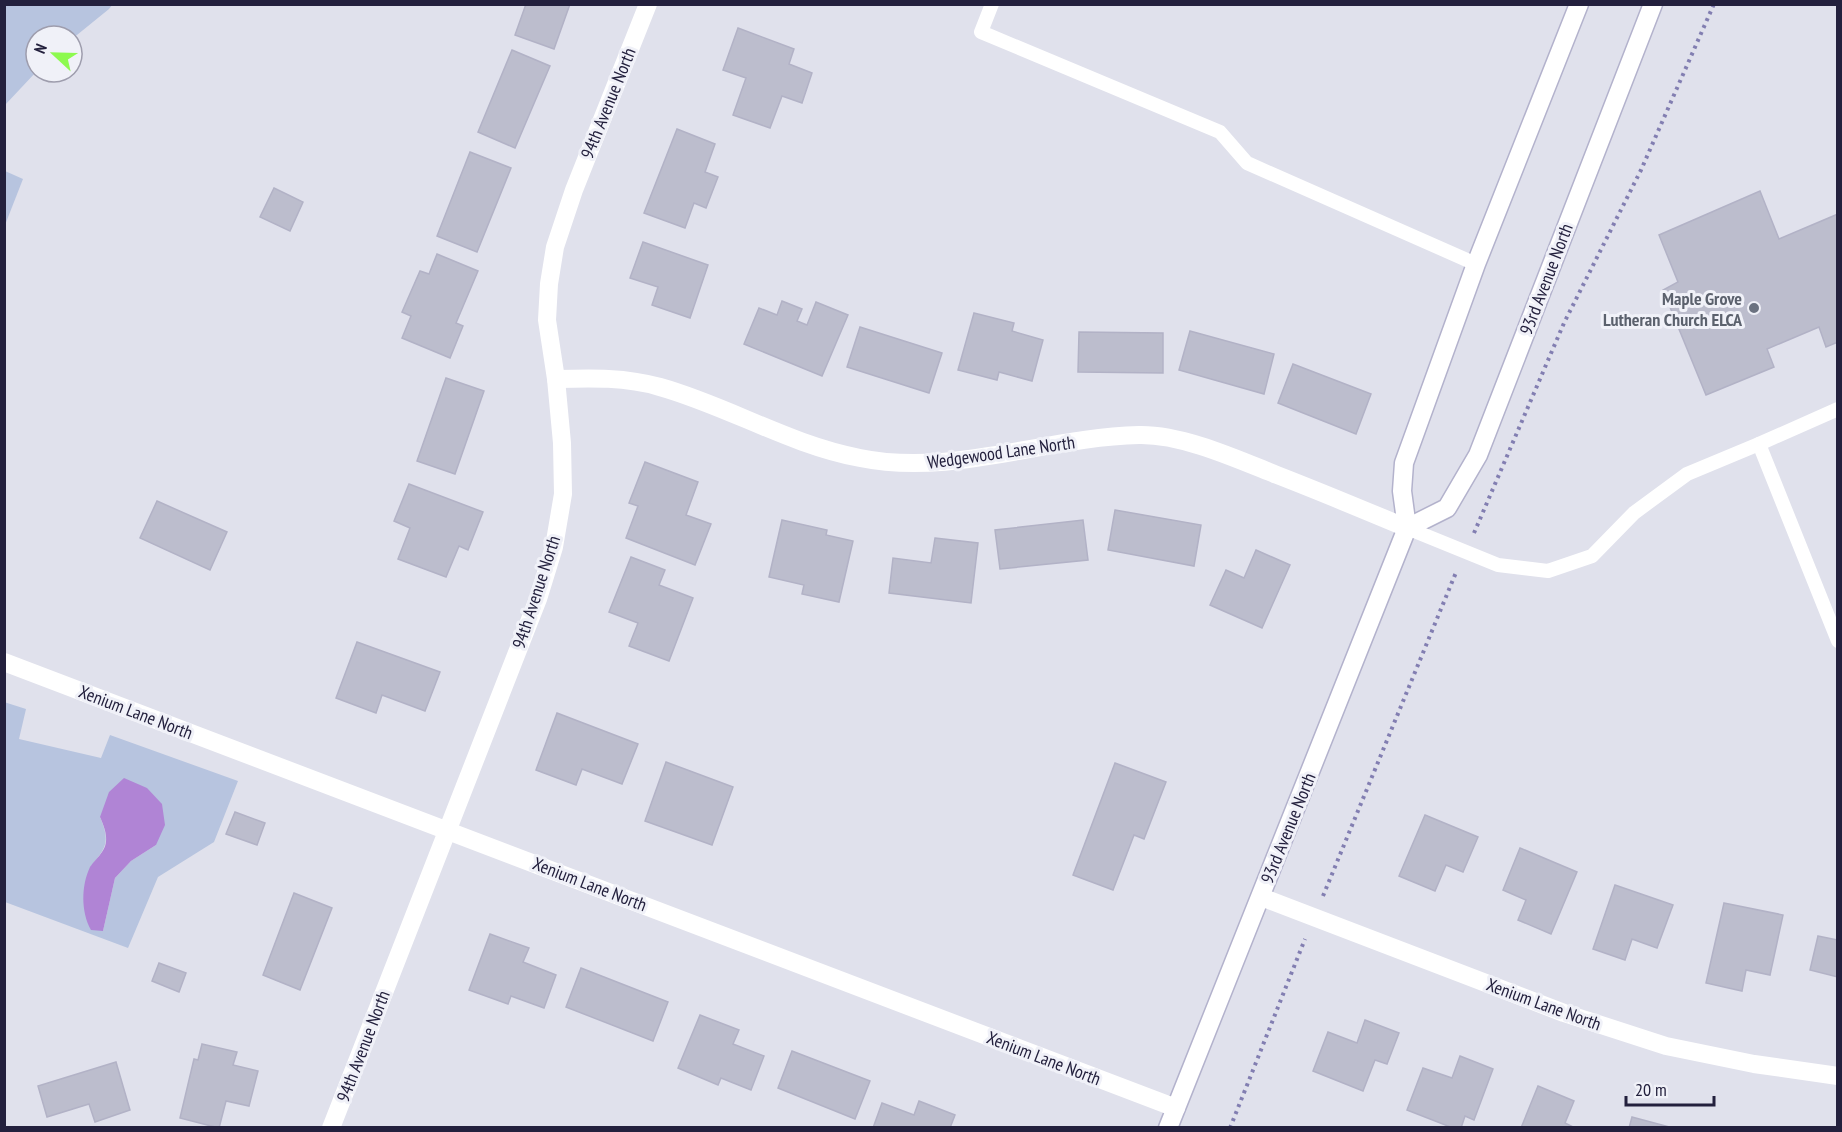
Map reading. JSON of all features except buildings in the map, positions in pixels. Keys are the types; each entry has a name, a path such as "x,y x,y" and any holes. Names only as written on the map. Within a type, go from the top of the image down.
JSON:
{"street":[{"name":"94th Avenue North","path":"331,1128 537,599 554,548 563,495 562,443 548,320 549,284 555,247 574,190 648,4"},
{"name":"93rd Avenue North","path":"1168,1128 1407,528 1402,491 1404,463 1476,264 1579,4"},
{"name":"93rd Avenue North","path":"1407,528 1447,508 1478,455 1653,4"},
{"name":"Wedgewood Lane North","path":"556,379 606,377 658,386 807,443 859,458 885,462 912,463 966,459 1098,438 1141,435 1185,442 1227,455 1407,528"},
{"name":"Xenium Lane North","path":"4,662 1176,1108"},
{"name":"Xenium Lane North","path":"1261,897 1564,1013 1666,1046 1754,1064 1838,1076"}],"lane":[{"path":"992,4 981,32 1220,132 1247,164 1476,264"},
{"path":"1407,528 1498,565 1548,571 1592,556 1634,513 1687,474 1838,409"},
{"path":"1759,444 1838,641"}],"shaded area":[{"path":"5,4 112,4 84,29 84,24 24,24 25,84 5,105"},
{"path":"5,171 23,179 5,225"},
{"path":"4,702 26,709 19,739 101,758 110,735 238,781 214,842 158,877 128,948 5,902","holes":["100,817 156,845 131,861 115,878 103,931 91,866 101,854 106,838"]},
{"path":"124,778 147,788 162,804 165,825 156,845 131,861 115,878 103,931 91,930 85,915 83,899 85,882 90,867 106,844 105,830 100,817 109,792"}],"place":[{"name":"Maple Grove Lutheran Church ELCA","path":"1754,308"}]}
